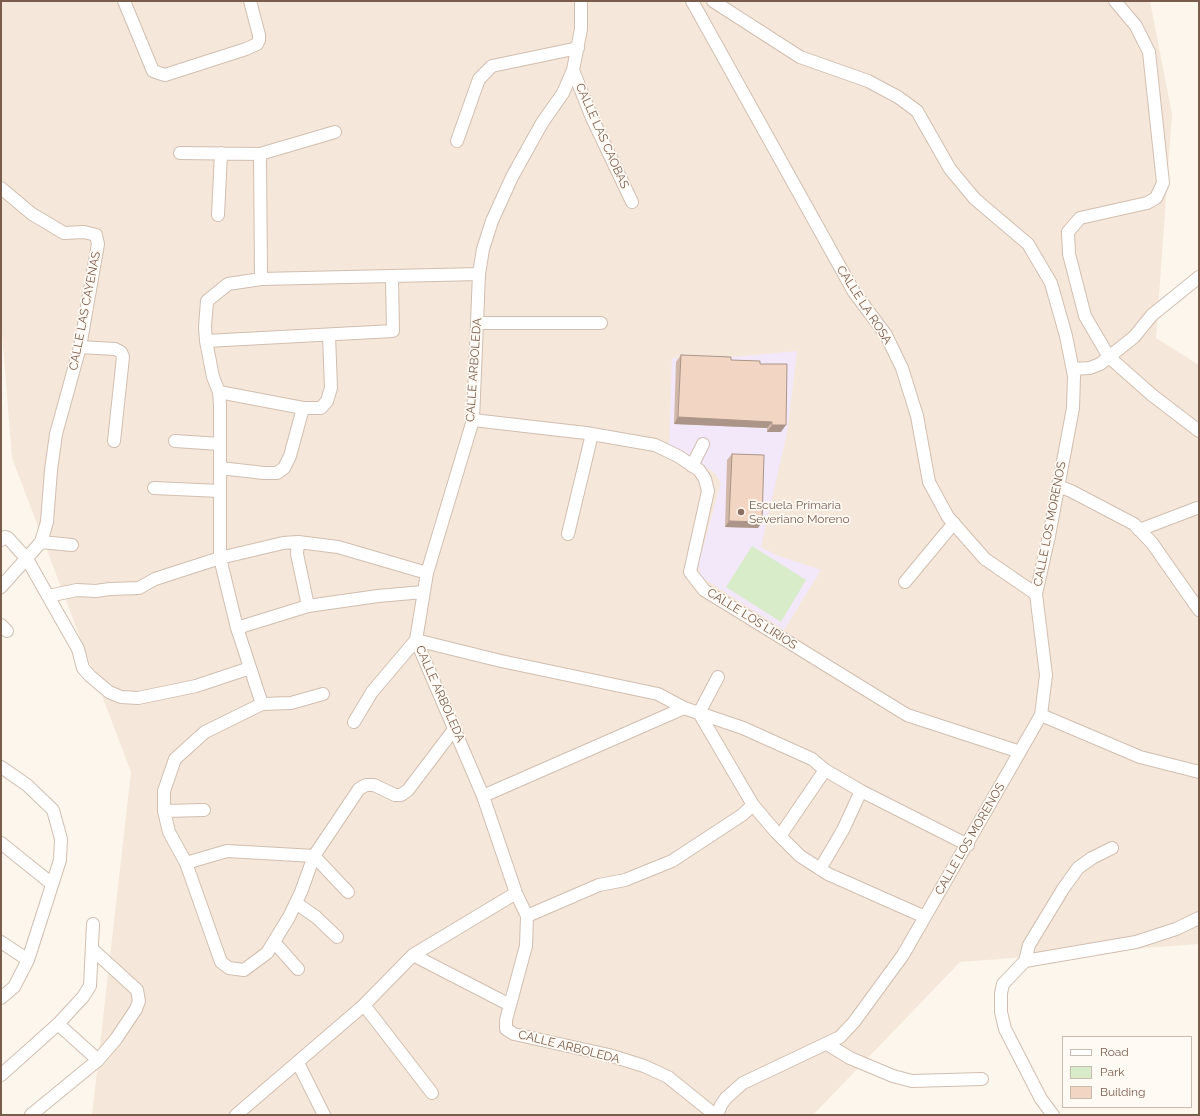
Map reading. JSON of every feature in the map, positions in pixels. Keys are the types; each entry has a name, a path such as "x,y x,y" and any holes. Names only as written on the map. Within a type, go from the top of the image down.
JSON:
{"street":[{"path":"124,1 153,71 165,75 246,49 257,44 259,35 250,1"},
{"name":"CALLE ARBOLEDA","path":"581,1 581,29 573,70 563,93 542,123 509,183 492,221 483,249 479,274 473,420 427,573 416,640 483,796 516,893 526,916 526,946 506,1020 506,1029 514,1034 609,1055 644,1066 668,1077 716,1115"},
{"name":"CALLE LA ROSA","path":"692,1 854,292 886,335 902,368 917,416 928,482 948,517 985,559 1036,594"},
{"name":"CALLE LOS MORENOS","path":"713,1 800,57 868,81 898,97 916,111 950,168 975,199 1028,244 1051,283 1066,336 1074,376 1073,408 1036,594 1046,675 1041,715 968,845 903,955 854,1022 840,1037 743,1083 726,1098 716,1115"},
{"path":"1115,1 1136,26 1149,52 1163,183 1156,198 1147,203 1080,218 1068,232 1069,254 1085,316 1109,357 1152,395 1199,431"},
{"path":"457,141 479,79 492,66 578,48"},
{"name":"CALLE LAS CAOBAS","path":"573,70 592,118 632,202"},
{"path":"180,153 260,154 335,132"},
{"path":"218,215 221,153"},
{"path":"260,154 262,279"},
{"name":"CALLE LAS CAYENAS","path":"1,188 32,214 64,233 84,232 96,235 98,244 80,347 56,434 51,470 47,522 41,542"},
{"path":"262,704 237,628 220,558 219,392 213,377 204,328 207,301 228,284 262,279 392,278 479,274"},
{"path":"1073,369 1090,368 1100,364 1134,337 1152,315 1199,277"},
{"path":"206,341 392,331 392,278"},
{"path":"477,323 601,323"},
{"path":"219,392 304,408 321,408 328,401 331,388 329,335"},
{"path":"80,347 115,349 121,352 123,357 114,441"},
{"path":"220,468 277,473 284,468 290,456 304,408"},
{"name":"CALLE LOS LIRIOS","path":"473,420 592,434 655,445 699,470 705,479 708,491 690,572 704,590 907,715 1020,752"},
{"path":"568,534 592,434"},
{"path":"175,441 220,444"},
{"path":"692,466 703,444"},
{"path":"1058,486 1134,524 1152,543 1199,610"},
{"path":"154,488 220,491"},
{"path":"1140,530 1197,508"},
{"path":"905,582 954,523"},
{"path":"1,540 5,537 8,538 27,559 78,649 83,668 109,692 121,697 138,698 196,686 250,668"},
{"path":"1,587 41,542 72,545"},
{"path":"298,542 297,554 308,606"},
{"path":"48,596 77,590 96,592 110,589 139,588 155,579 220,558 275,544 298,542 338,547 427,573"},
{"path":"237,628 308,606 378,596 423,592"},
{"path":"354,722 372,692 416,640 501,661 658,694 684,708 743,728 812,759 825,770 861,791 968,845"},
{"path":"699,713 718,677"},
{"path":"323,694 291,704 262,704 205,732 175,759 164,791 164,811 169,832 186,862 221,962 229,968 244,970 267,953 296,903 314,856 360,789 366,784 374,785 395,795 401,795 408,790 455,728"},
{"path":"483,796 684,708"},
{"path":"699,713 753,806 800,856 820,869 925,917"},
{"path":"1041,715 1140,757 1199,772"},
{"path":"1,767 27,785 53,810 61,839 60,860 28,960 14,987 1,998"},
{"path":"780,836 825,770"},
{"path":"820,869 843,830 861,791"},
{"path":"526,916 599,885 625,880 672,861 742,816 753,806"},
{"path":"164,811 204,810"},
{"path":"1,843 52,884"},
{"path":"1053,1115 1041,1099 1005,1029 1001,1012 1003,984 1025,961 1029,945 1063,889 1078,868 1092,858 1112,848"},
{"path":"186,862 227,851 314,856 348,892"},
{"path":"236,1115 364,1005 413,955 516,893"},
{"path":"296,903 316,917 337,937"},
{"path":"1025,961 1142,940 1176,929 1199,918"},
{"path":"1,1075 58,1024 83,997 90,986 93,924"},
{"path":"1,942 28,960"},
{"path":"274,942 298,969"},
{"path":"31,1115 98,1060 116,1039 136,1009 139,1001 137,990 92,949"},
{"path":"413,955 510,1005"},
{"path":"364,1005 432,1093"},
{"path":"58,1024 98,1060"},
{"path":"827,1044 850,1058 893,1076 912,1082 982,1079"},
{"path":"298,1063 324,1115"}],"shaded area":[{"path":"1,1 1150,1 1172,114 1156,338 1199,365 1199,944 960,962 813,1115 92,1115 131,772 12,458 1,321"},
{"name":"Escuela Primaria Severiano Moreno","path":"797,351 787,433 761,547 776,555 821,570 784,630 701,577 698,565 721,483 715,473 669,446 672,358 722,358"}],"green space":[{"path":"752,546 806,580 781,622 726,587"}],"building":[{"path":"681,355 731,357 731,360 760,361 760,364 787,364 786,425 772,425 772,422 678,417"},
{"path":"732,454 764,455 762,522 729,521"}],"place":[{"name":"Escuela Primaria Severiano Moreno","path":"741,512"}]}
